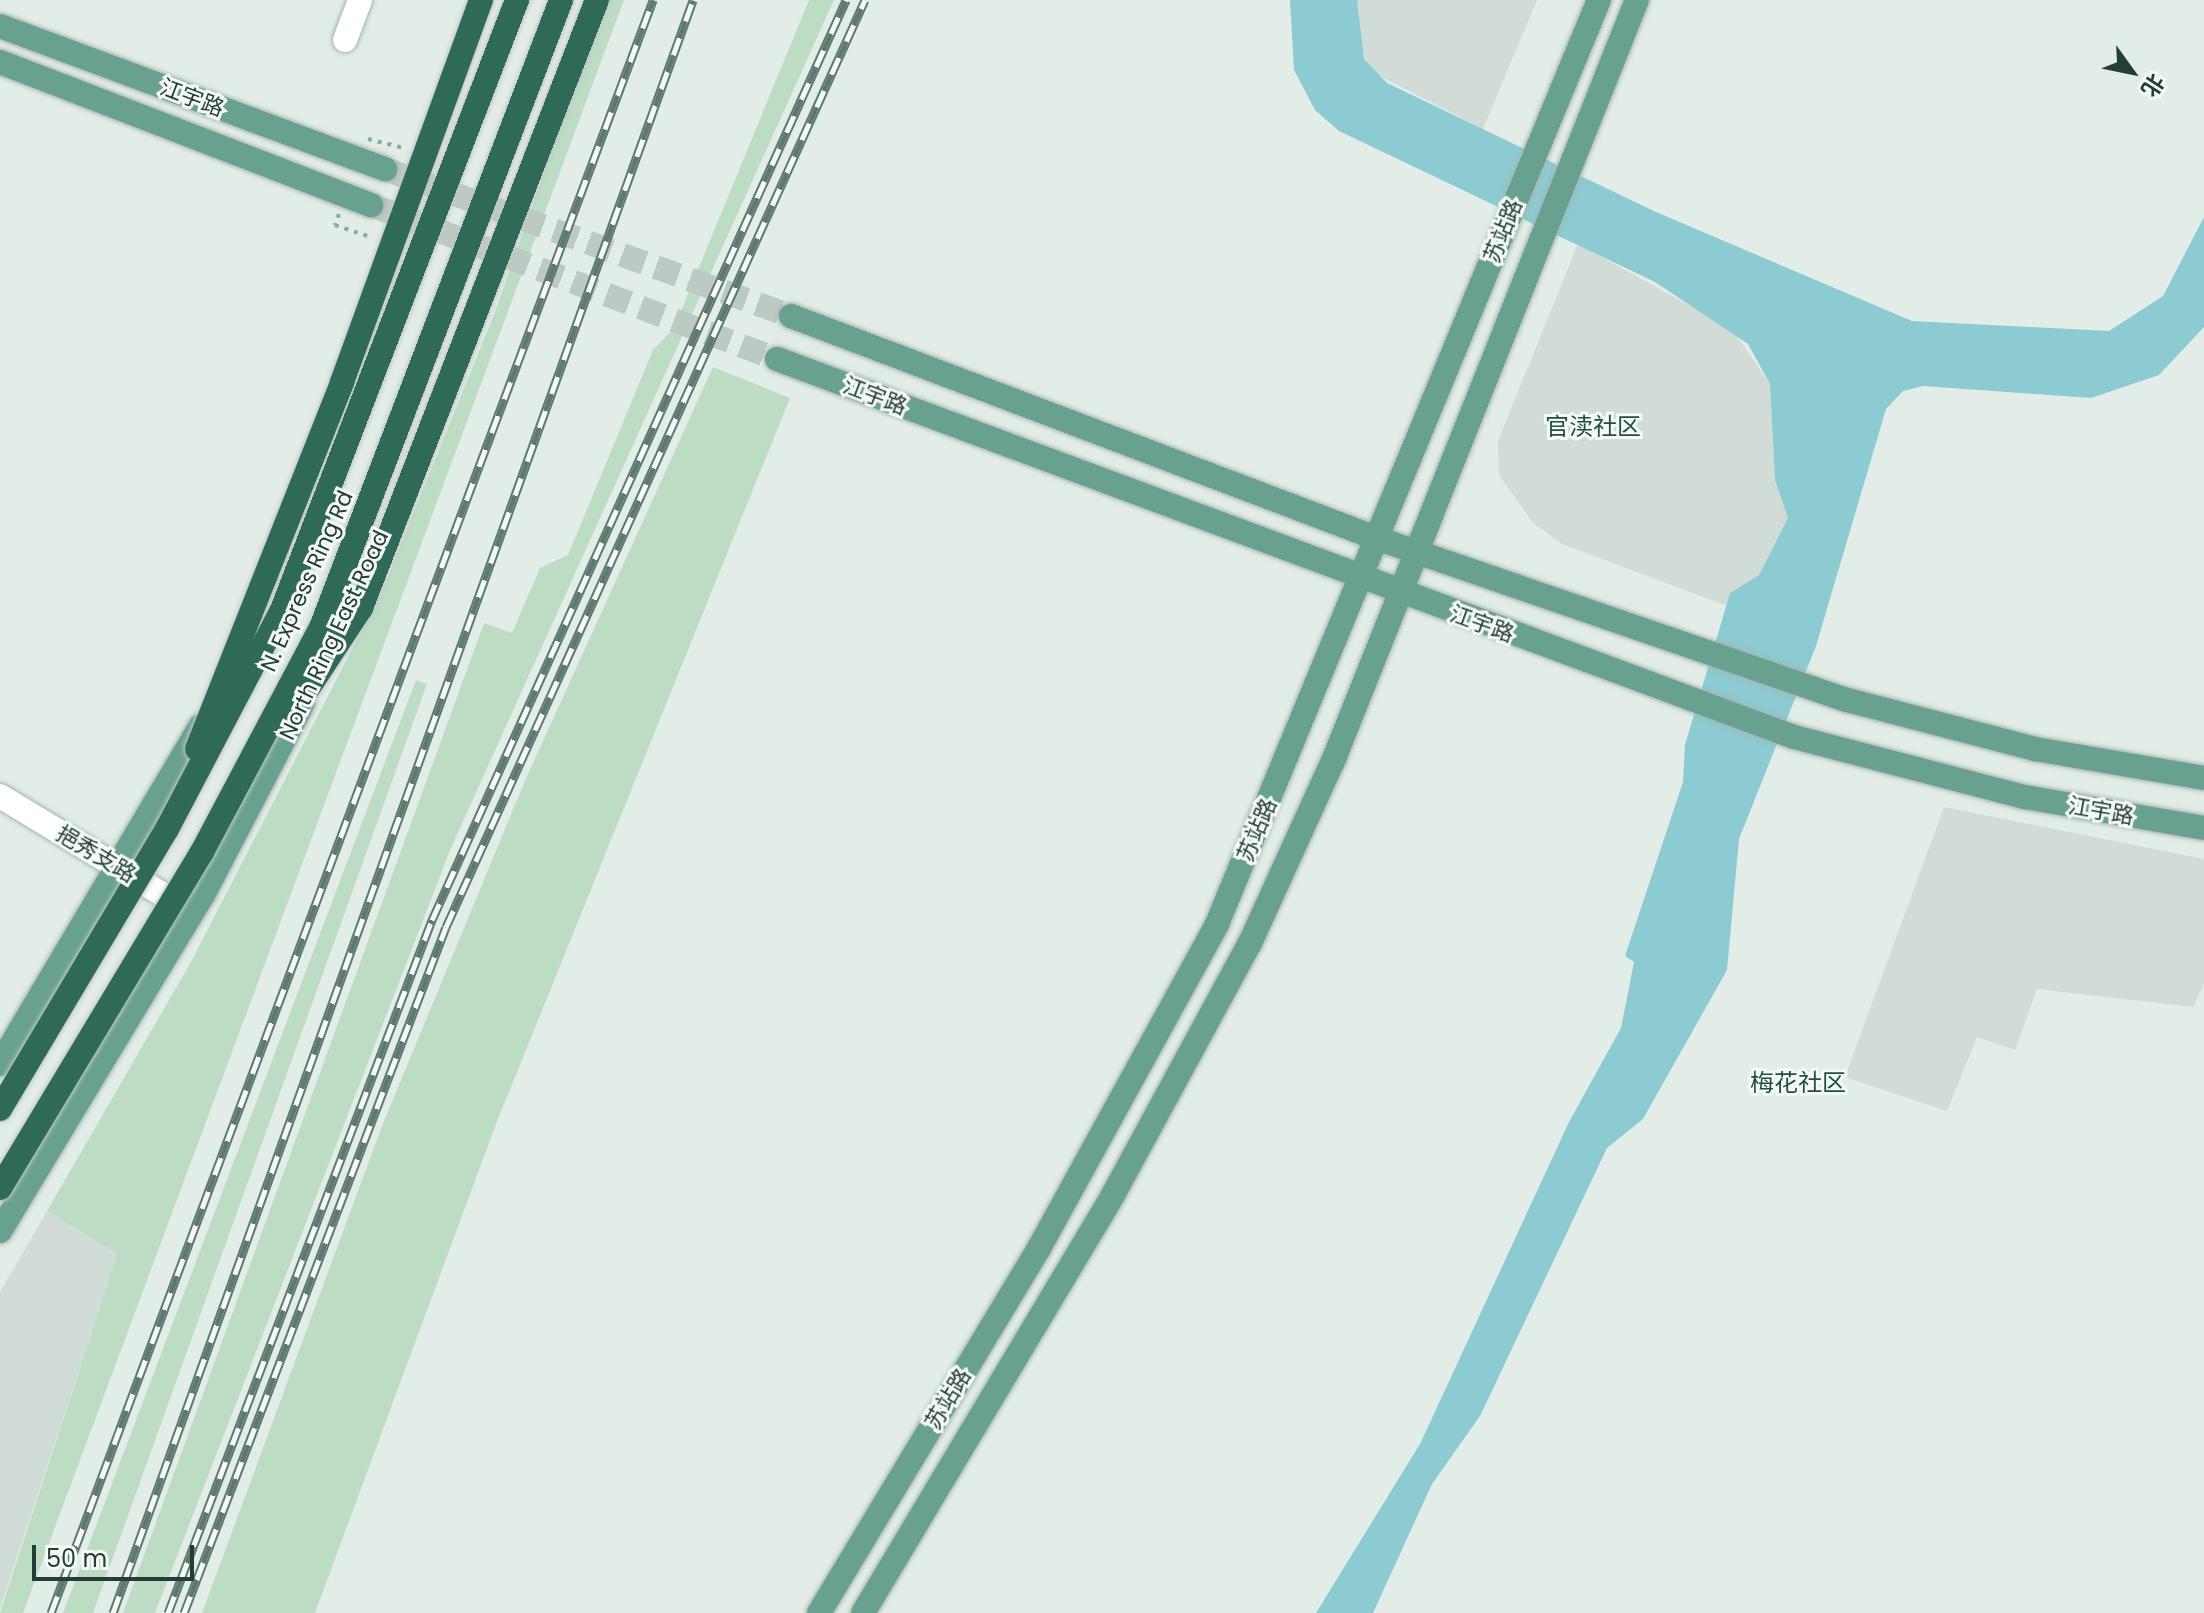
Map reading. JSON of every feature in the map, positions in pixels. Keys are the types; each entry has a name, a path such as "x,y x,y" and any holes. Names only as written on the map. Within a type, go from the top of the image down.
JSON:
{"highway":[{"path":"167,829 342,382 481,0"},
{"name":"N. Express Ring Rd","path":"0,1109 167,829 306,552 517,0"},
{"name":"N. Express Ring Rd","path":"0,1188 202,852 345,571 561,0"},
{"path":"202,852 361,608 597,0"}],"main road":[{"path":"0,1064 118,868 228,675 360,363 491,0"},
{"name":"North Ring East Road","path":"0,1231 193,913 364,579 584,0"},
{"name":"苏站路","path":"819,1613 1181,993 1361,580 1599,0"},
{"name":"苏站路","path":"863,1613 1178,1079 1282,872 1402,595 1530,260 1637,0"},
{"name":"江宇路","path":"0,26 385,169"},
{"name":"江宇路","path":"0,62 371,205"},
{"name":"江宇路","path":"791,316 1376,538 1813,687 2035,749 2204,778"},
{"name":"江宇路","path":"777,359 1361,580 1794,737 2025,797 2204,828"}],"street":[{"path":"345,40 360,0"},
{"name":"挹秀支路","path":"0,796 193,913"}],"path":[{"path":"369,135 419,153"},
{"path":"335,225 385,243"}],"shaded area":[{"path":"1357,0 1537,0 1483,129 1370,71 1358,42"},
{"path":"1578,244 1732,329 1770,384 1775,480 1788,518 1759,575 1730,593 1727,606 1562,544 1533,523 1499,475 1498,441"},
{"path":"1944,807 2204,859 2204,984 2193,1007 2037,989 2015,1050 1977,1037 1947,1111 1845,1077"},
{"path":"47,1211 117,1254 0,1609 0,1292"}],"green space":[{"path":"604,0 624,0 23,1613 0,1613 117,1254 47,1211 191,962 382,591 495,312"},
{"path":"809,0 834,0 451,848 155,1613 123,1613 484,623 512,633 540,568 568,555 653,350 674,328"},
{"path":"713,367 790,398 496,1124 315,1613 202,1613 382,1126 524,783"},
{"path":"416,680 427,684 93,1613 63,1613"}],"water":[{"path":"1290,0 1357,0 1364,59 1387,83 1656,212 1912,321 2109,331 2163,296 2204,217 2204,327 2159,375 2091,398 1923,386 1903,391 1886,409 1816,646 1739,839 1727,970 1643,1119 1607,1148 1480,1416 1432,1484 1373,1613 1316,1613 1420,1444 1569,1122 1621,1028 1634,962 1625,956 1683,782 1685,745 1730,593 1759,575 1788,518 1775,480 1770,384 1748,344 1655,282 1339,131 1315,110 1294,70"}],"tunnel":[{"path":"385,169 791,316"},
{"path":"371,205 777,359"}],"railway":[{"path":"51,1613 653,0"},
{"path":"113,1613 693,0"},
{"path":"168,1613 432,920 846,0"},
{"path":"184,1613 446,927 865,0"}],"district":[{"name":"官渎社区","path":"1593,427"},
{"name":"梅花社区","path":"1798,1083"}]}
